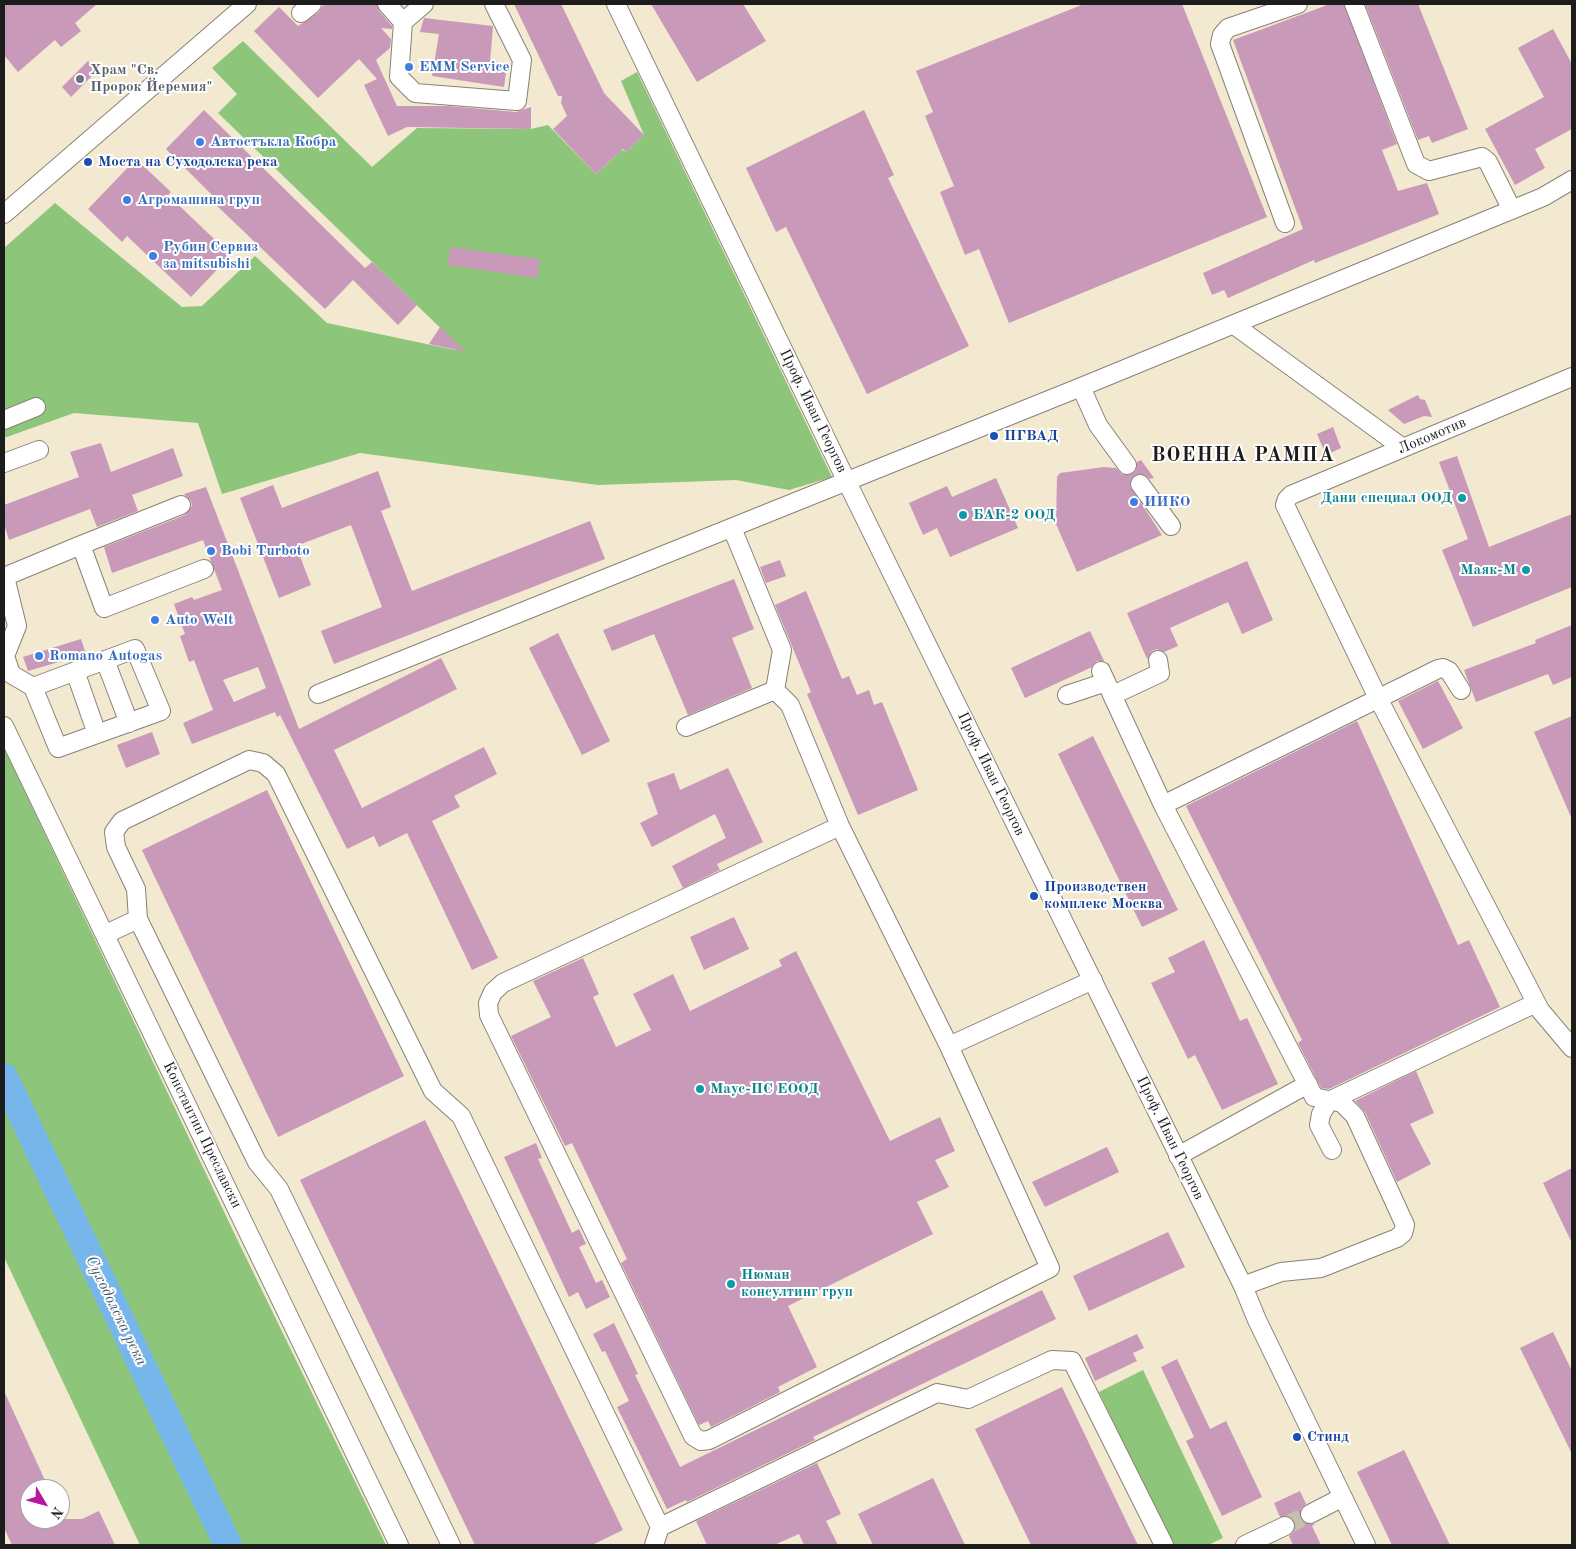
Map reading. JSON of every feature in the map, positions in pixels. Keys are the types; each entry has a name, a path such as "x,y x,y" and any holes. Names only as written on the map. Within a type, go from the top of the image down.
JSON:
{"street":[{"path":"4,214 247,4"},
{"path":"387,4 403,22"},
{"path":"424,4 403,22 399,78 415,93 516,101 522,60 494,4"},
{"name":"Проф. Иван Георгов","path":"616,4 847,482 1243,1286 1257,1320 1366,1545"},
{"path":"1284,223 1220,44 1222,35 1228,28 1298,4"},
{"path":"1354,4 1416,164 1429,171 1482,157 1488,162 1512,210"},
{"path":"318,694 1082,387 1543,197 1572,180"},
{"path":"1234,324 1403,448"},
{"name":"Локомотив","path":"1378,698 1285,506 1287,499 1291,495 1572,377"},
{"path":"1082,387 1098,426 1127,466"},
{"path":"4,420 36,407"},
{"path":"4,464 39,450"},
{"path":"1140,484 1171,526"},
{"path":"33,687 135,648 161,711 58,748 33,687 10,674 5,656 17,626 4,577 181,505"},
{"path":"732,528 782,650 775,690"},
{"path":"81,546 104,608 204,569"},
{"path":"105,660 129,722"},
{"path":"1067,695 1107,683 1160,673 1158,660"},
{"path":"1163,805 1378,698 1443,668 1448,671 1461,690"},
{"path":"75,671 97,734"},
{"path":"1107,683 1163,805 1314,1097 1342,1103 1354,1116 1404,1225 1403,1233 1398,1238 1320,1268 1281,1272 1243,1286"},
{"path":"686,728 775,690"},
{"path":"775,690 790,705 840,826 949,1046 1050,1268 710,1440 701,1441 693,1436 489,1015 488,1003 493,992 503,983 840,826"},
{"path":"1378,698 1536,1003 1550,1023 1572,1048"},
{"name":"Константин Преславски","path":"4,726 106,934 399,1545"},
{"path":"452,1545 279,1189 257,1162 138,919 136,889 116,847 114,832 122,821 249,760 263,763 276,774 433,1091 461,1116 660,1528"},
{"path":"106,934 138,919"},
{"path":"949,1046 1093,980"},
{"path":"1332,1150 1319,1125 1321,1114 1329,1101 1536,1003"},
{"path":"1178,1156 1308,1084"},
{"path":"654,1545 660,1528 937,1393 968,1399 1052,1360 1072,1360 1164,1545"},
{"path":"1310,1514 1343,1497"},
{"path":"1245,1545 1284,1526"}],"green space":[{"path":"243,41 372,167 417,128 531,129 548,125 596,174 622,150 626,152 644,135 621,81 637,72 832,477 789,490 736,480 598,485 360,453 222,494 198,423 74,413 4,438 4,248 55,203 182,307 202,306 255,256 327,323 455,350 457,344 218,113 237,94 212,68"},
{"path":"4,748 237,1239 386,1545 140,1545 4,1257"},
{"path":"1143,1370 1223,1538 1208,1545 1172,1545 1099,1392"}],"building":[{"path":"4,4 97,4 75,23 81,31 61,47 55,40 18,72 4,55"},
{"path":"324,4 377,4 379,11 392,26 392,29 381,28 391,39 390,48 376,60 397,106 448,106 516,112 531,107 531,129 407,127 388,136 364,85 377,79 359,59 318,98 254,31 279,7 298,26 319,12"},
{"path":"514,4 561,4 604,93 644,135 626,152 623,149 596,174 553,129 567,116 561,103 562,96 558,96"},
{"path":"651,4 743,4 766,41 697,82"},
{"path":"1084,4 1182,4 1267,217 1009,323 979,249 965,255 940,192 954,186 925,116 933,112 916,71"},
{"path":"1330,4 1344,4 1397,144 1382,150 1398,191 1427,183 1439,214 1315,263 1314,260 1228,298 1224,290 1212,295 1203,273 1303,229 1233,40"},
{"path":"1365,4 1418,4 1468,129 1432,143 1429,136 1418,140"},
{"path":"424,18 493,26 490,63 507,65 504,87 432,76 439,34 420,32"},
{"path":"1553,29 1572,64 1572,129 1535,149 1545,168 1515,185 1485,129 1544,97 1518,48"},
{"name":"Храм \"Св. Пророк Йеремия\"","path":"88,61 97,71 71,97 62,87"},
{"path":"204,110 365,268 372,262 417,305 398,325 353,280 325,309 214,203 217,200 166,149"},
{"path":"864,110 894,175 888,178 969,346 867,394 786,227 776,232 746,168"},
{"path":"136,159 171,192 168,195 231,255 191,297 127,236 122,242 88,209"},
{"path":"451,247 540,259 537,278 447,265"},
{"path":"440,327 466,352 429,344"},
{"path":"1418,395 1420,399 1425,400 1432,417 1424,416 1404,424 1388,410"},
{"path":"1333,427 1341,448 1326,455 1317,434"},
{"path":"101,443 111,472 173,448 183,476 132,495 138,511 97,527 90,509 9,540 4,524 4,505 79,477 70,452"},
{"path":"1457,456 1489,547 1572,514 1572,587 1473,627 1442,550 1468,539 1439,462"},
{"path":"1141,460 1154,478 1150,479 1145,475 1138,474 1131,479 1130,486 1162,535 1077,572 1056,524 1057,477 1060,473 1104,467 1116,468 1122,474 1129,475 1136,470 1137,462"},
{"path":"378,471 391,507 381,511 412,591 590,521 605,559 334,664 321,631 382,607 351,525 296,546 311,585 279,598 240,498 273,485 282,508"},
{"name":"БАК-2 ООД","path":"996,478 1018,528 950,557 937,528 923,535 909,503 947,486 952,497"},
{"path":"206,487 299,729 441,658 457,689 334,750 362,808 484,747 497,774 454,796 460,807 432,821 498,958 472,970 407,833 379,847 374,836 347,849 280,715 277,717 275,712 192,744 183,723 213,710 194,660 189,662 180,636 185,634 174,604 192,597 194,600 222,590 203,540 112,573 104,547 185,515 192,506 191,501 184,494","holes":["258,667 266,688 234,702 223,680"]},
{"path":"780,560 786,576 766,583 760,567"},
{"path":"1247,561 1273,620 1242,634 1228,602 1170,628 1178,646 1164,652 1157,649 1152,651 1147,659 1127,613"},
{"path":"734,579 754,629 732,638 752,688 688,715 654,634 612,651 603,630"},
{"path":"806,591 842,679 849,676 857,695 869,690 874,705 882,702 918,790 858,815 807,694 811,692 775,605"},
{"path":"1572,625 1572,677 1553,685 1548,674 1476,702 1464,670 1536,643 1535,640"},
{"path":"1090,631 1104,661 1097,661 1092,667 1025,698 1011,668"},
{"path":"558,633 610,741 582,755 529,648"},
{"path":"81,639 86,654 28,671 23,657"},
{"path":"1438,681 1463,728 1423,749 1398,701"},
{"path":"1572,716 1572,817 1571,817 1534,732"},
{"path":"1357,721 1458,945 1469,940 1500,1007 1329,1089 1321,1088 1298,1043 1302,1040 1186,806"},
{"path":"152,732 160,754 126,768 117,745"},
{"path":"1093,736 1178,910 1142,927 1058,754"},
{"path":"728,768 763,842 717,864 720,870 683,888 672,866 726,838 715,814 652,847 640,823 658,814 647,783 674,773 680,790"},
{"path":"267,790 404,1076 278,1137 142,850"},
{"path":"734,917 749,949 704,970 690,937"},
{"path":"1204,940 1240,1021 1247,1018 1278,1084 1222,1110 1195,1055 1188,1059 1151,983 1175,972 1168,958"},
{"path":"796,951 890,1141 940,1117 955,1151 935,1160 949,1187 917,1202 933,1234 788,1306 817,1367 778,1387 780,1392 711,1427 708,1421 699,1425 621,1263 627,1259 572,1143 565,1146 511,1036 551,1017 533,981 583,958 599,994 593,997 616,1047 651,1030 633,994 673,974 690,1011 782,966 779,960"},
{"path":"1416,1071 1434,1113 1410,1124 1431,1164 1397,1182 1365,1112 1355,1101"},
{"path":"425,1120 623,1530 592,1545 475,1545 300,1180"},
{"path":"536,1143 542,1158 538,1159 572,1233 579,1229 586,1244 579,1247 596,1283 602,1280 610,1297 586,1309 578,1292 569,1297 504,1157"},
{"path":"1107,1147 1119,1172 1045,1207 1032,1182"},
{"path":"1572,1168 1572,1243 1543,1183"},
{"path":"1168,1232 1185,1267 1089,1311 1073,1276"},
{"path":"1042,1290 1056,1319 813,1437 815,1440 687,1502 686,1500 667,1509 617,1407 629,1401 605,1351 602,1352 593,1334 614,1323 638,1374 635,1375 680,1467"},
{"path":"1553,1332 1572,1371 1572,1454 1520,1348"},
{"path":"1137,1334 1144,1348 1133,1353 1137,1361 1095,1381 1085,1358"},
{"path":"1177,1359 1210,1429 1226,1421 1262,1497 1222,1516 1186,1441 1194,1437 1161,1367"},
{"path":"1062,1387 1138,1545 1031,1545 975,1429"},
{"path":"4,1391 44,1479 20,1479 20,1529 70,1529 70,1519 82,1519 99,1511 115,1545 12,1545 4,1528"},
{"path":"1404,1450 1450,1545 1392,1545 1357,1472"},
{"path":"817,1463 841,1514 826,1521 838,1545 804,1545 799,1534 774,1545 707,1545 696,1521"},
{"path":"933,1478 965,1545 873,1545 858,1514"},
{"path":"1300,1491 1306,1504 1301,1509 1300,1518 1305,1523 1315,1524 1312,1526 1321,1545 1293,1545 1289,1536 1294,1532 1295,1522 1291,1517 1280,1517 1274,1503"}],"waterway":[{"name":"Суходолска река","path":"4,1077 228,1545"}],"tunnel":[{"path":"1285,1526 1310,1514"}],"place":[{"name":"EMM Service","path":"409,67"},
{"name":"Храм \"Св. Пророк Йеремия\"","path":"80,79"},
{"name":"Автостъкла Кобра","path":"200,142"},
{"name":"Моста на Суходолска река","path":"88,162"},
{"name":"Агромашина груп","path":"127,200"},
{"name":"Рубин Сервиз за mitsubishi","path":"153,256"},
{"name":"ПГВАД","path":"994,436"},
{"name":"Дани специал ООД","path":"1462,498"},
{"name":"ИИКО","path":"1134,502"},
{"name":"БАК-2 ООД","path":"963,515"},
{"name":"Bobi Turboto","path":"211,551"},
{"name":"Маяк-М","path":"1526,570"},
{"name":"Auto Welt","path":"155,620"},
{"name":"Romano Autogas","path":"39,656"},
{"name":"Производствен комплекс Москва","path":"1034,896"},
{"name":"Маус-ПС ЕООД","path":"700,1089"},
{"name":"Нюман консултинг груп","path":"731,1284"},
{"name":"Стинд","path":"1297,1437"}],"district":[{"name":"ВОЕННА РАМПА","path":"1243,456"}]}
